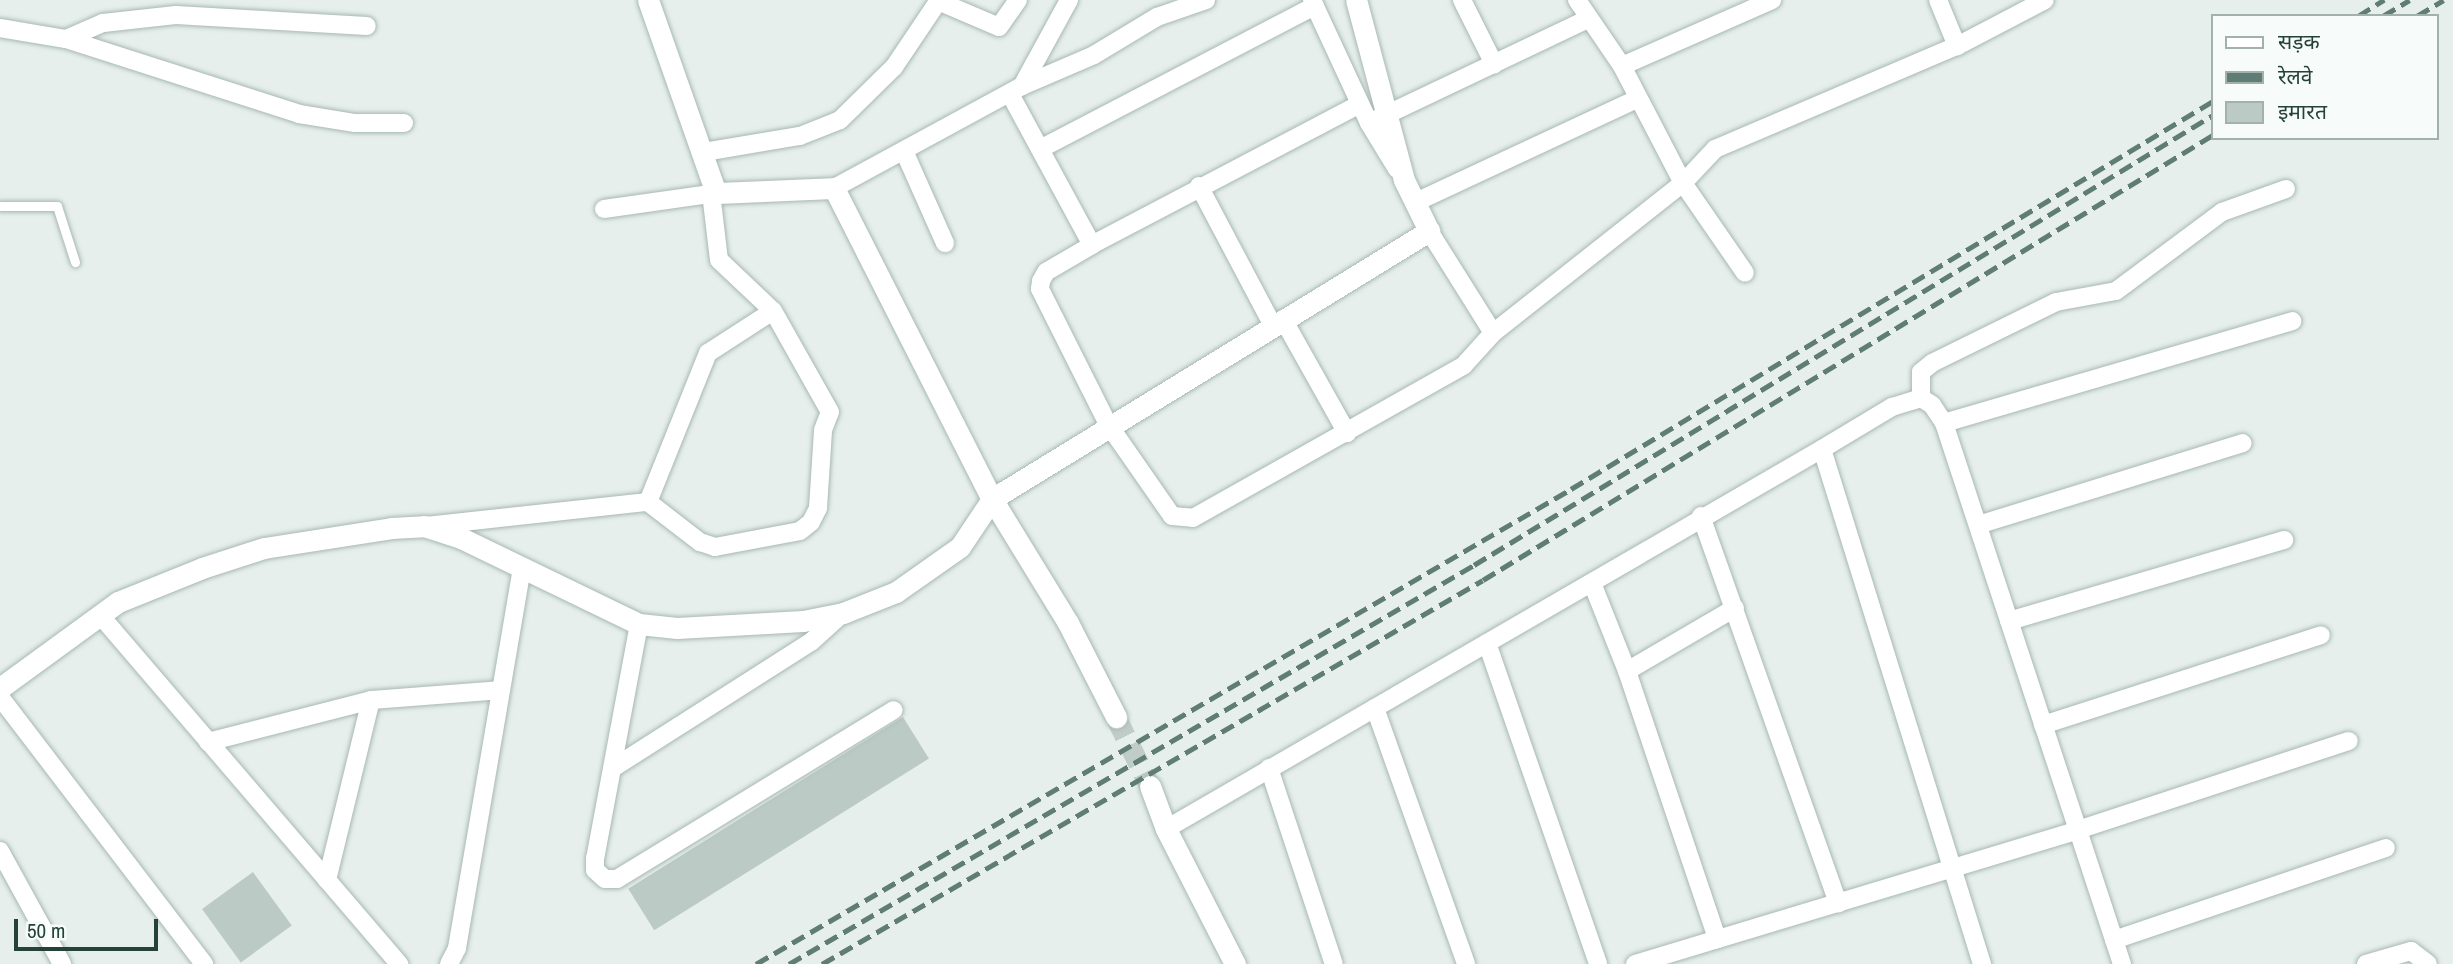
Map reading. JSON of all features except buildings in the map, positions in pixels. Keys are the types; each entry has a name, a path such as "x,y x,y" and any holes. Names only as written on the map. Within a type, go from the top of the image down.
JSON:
{"street":[{"path":"0,688 100,614 190,573 264,548 424,526 648,502 700,542 715,547 800,531 811,522 818,508 823,430 830,412 773,311 719,260 714,193 704,152 648,0"},
{"path":"704,152 800,136 840,120 894,67 938,1 999,27 1018,0"},
{"path":"1016,90 1069,0"},
{"path":"1157,17 1166,0"},
{"path":"604,209 714,193 834,188 1016,90 1094,55 1157,17 1206,0"},
{"path":"1356,0 1377,119 1429,231 1493,333"},
{"path":"1462,0 1494,64"},
{"path":"1577,0 1622,66 1683,183 1745,273"},
{"path":"1622,66 1772,0"},
{"path":"1938,0 1957,46"},
{"path":"1360,104 1199,186 1046,272 1040,289 1108,424 1172,516 1182,520 1347,433 1464,365 1493,333 1683,183 1715,149 1957,46 2045,0"},
{"path":"1040,149 1313,3 1360,104 1377,119"},
{"path":"66,39 103,23 176,15 367,26"},
{"path":"1377,119 1588,19"},
{"path":"0,28 66,39 299,114 355,123 404,123"},
{"path":"1016,90 1040,149 1092,245"},
{"path":"1416,202 1637,99"},
{"path":"904,150 945,243"},
{"path":"1199,186 1347,433"},
{"path":"834,188 992,499 1068,623 1116,717"},
{"path":"1921,398 1922,372 1932,363 2056,302 2116,291 2222,212 2286,189"},
{"path":"424,526 522,566 607,612 639,624 677,628 803,621 843,613 896,592 932,570 960,547 992,499 1108,424 1429,231"},
{"path":"648,502 708,353 773,311"},
{"path":"1944,423 2292,321"},
{"path":"1166,829 1592,583 1701,516 1892,407 1921,398 1932,405 1944,423 2122,964"},
{"path":"1978,525 2243,443"},
{"path":"1822,449 1950,869 1982,964"},
{"path":"1701,516 1838,903"},
{"path":"2010,621 2284,540"},
{"path":"449,964 457,948 522,566"},
{"path":"1592,583 1627,671 1717,939"},
{"path":"1627,671 1735,608"},
{"path":"614,768 812,641 843,613"},
{"path":"100,614 399,964"},
{"path":"639,624 595,858 595,870 605,879 617,879 894,710"},
{"path":"2043,725 2321,635"},
{"path":"1486,643 1598,964"},
{"path":"208,742 371,700 500,690"},
{"path":"0,697 204,964"},
{"path":"327,880 371,700"},
{"path":"1375,708 1466,964"},
{"path":"1635,964 2078,830 2349,741"},
{"path":"1269,768 1334,964"},
{"path":"1150,786 1166,829 1234,964"},
{"path":"2114,940 2386,848"},
{"path":"0,851 62,964"},
{"path":"2366,964 2412,951 2428,964"}],"lane":[{"path":"0,206 57,206 75,262"}],"tunnel":[{"path":"1116,717 1150,786"}],"railway":[{"path":"2361,14 2384,0"},
{"path":"2386,14 2410,0"},
{"path":"2420,14 2444,0"},
{"path":"756,964 1571,489 2212,102"},
{"path":"789,964 1474,565 2212,116"},
{"path":"822,964 1483,580 2212,136"}]}
